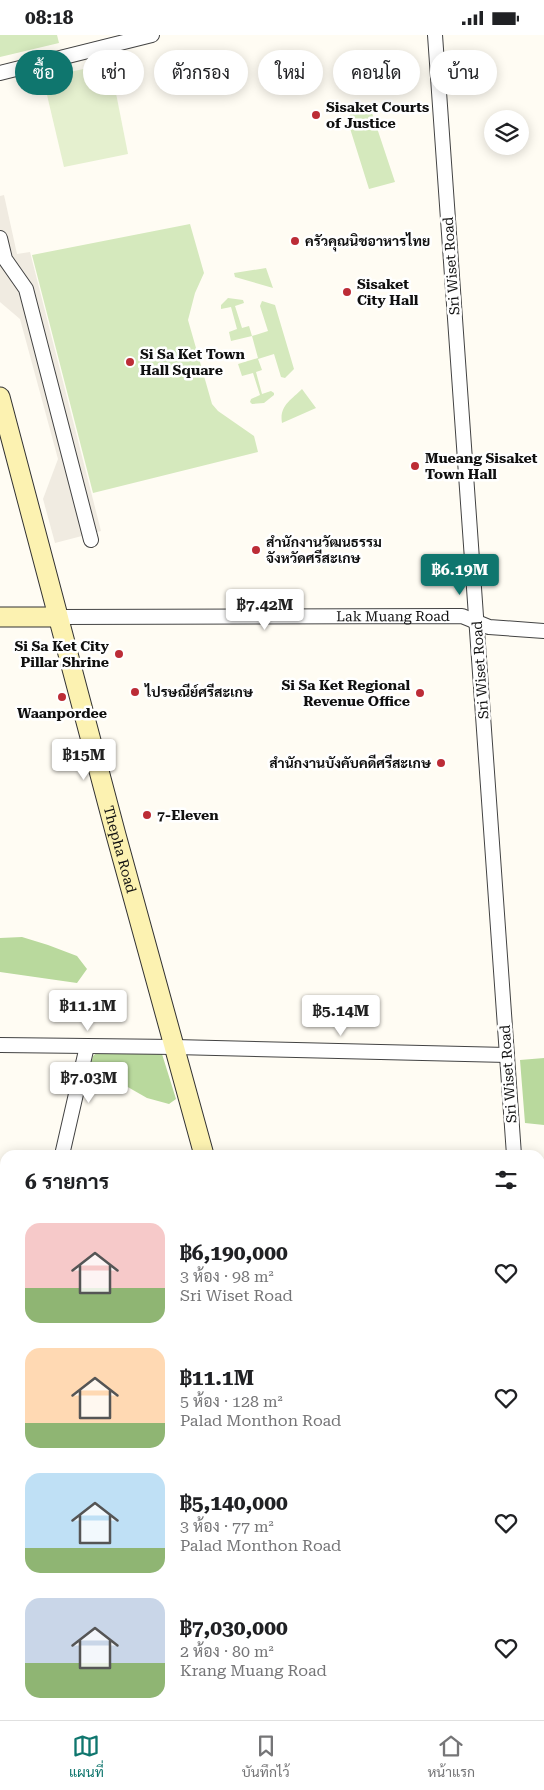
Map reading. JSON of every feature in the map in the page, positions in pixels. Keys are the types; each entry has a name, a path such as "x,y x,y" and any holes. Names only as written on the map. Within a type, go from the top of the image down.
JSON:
{"main road":[{"name":"Thepha Road","path":"0,397 203,1150"},
{"name":"Lak Muang Road","path":"0,617 58,617"}],"street":[{"path":"0,73 152,35"},
{"name":"Sri Wiset Road","path":"435,35 514,1150"},
{"path":"0,238 5,259 26,289 91,540"},
{"name":"Lak Muang Road","path":"58,617 462,616 489,627 544,631"},
{"path":"0,1045 507,1055"},
{"path":"63,1150 87,1046"}],"green space":[{"path":"0,35 57,35 59,43 30,50 15,50 15,53 0,57"},
{"path":"83,69 83,95 116,95 128,154 64,167 47,95 73,95 73,71"},
{"path":"370,107 395,182 369,189 348,122 352,112"},
{"name":"Si Sa Ket Town Hall Square","path":"190,224 204,273 195,293 188,320 212,404 218,411 254,436 258,452 93,493 32,255"},
{"path":"266,268 273,288 235,277 234,273"},
{"path":"228,298 243,300 244,303 235,306 242,328 249,326 252,336 231,341 229,332 237,329 231,307 221,309 221,305"},
{"path":"262,301 275,305 294,369 285,378 281,377 274,354 258,359 262,370 256,372 262,394 271,391 274,393 264,403 252,404 250,402 251,399 260,395 253,373 242,376 238,364 258,358 252,336 268,331 260,306"},
{"path":"302,389 316,408 282,423 284,408"},
{"path":"22,937 77,956 87,969 77,983 0,972 0,938"},
{"path":"98,1052 162,1054 176,1099 169,1104 147,1098 126,1086 127,1070 114,1067 111,1069 108,1084 87,1079 93,1056"},
{"path":"544,1058 544,1125 525,1123 520,1060"}],"shaded area":[{"path":"4,195 17,254 30,252 101,531 55,543 43,499 58,459 20,319 0,302 0,196"}],"place":[{"name":"Sisaket Courts of Justice","path":"316,115"},
{"name":"ครัวคุณนิชอาหารไทย","path":"295,241"},
{"name":"Sisaket City Hall","path":"347,292"},
{"name":"Si Sa Ket Town Hall Square","path":"130,362"},
{"name":"Mueang Sisaket Town Hall","path":"415,466"},
{"name":"สำนักงานวัฒนธรรม จังหวัดศรีสะเกษ","path":"256,550"},
{"name":"Si Sa Ket City Pillar Shrine","path":"119,654"},
{"name":"ไปรษณีย์ศรีสะเกษ","path":"135,692"},
{"name":"Si Sa Ket Regional Revenue Office","path":"420,693"},
{"name":"Waanpordee","path":"62,697"},
{"name":"สำนักงานบังคับคดีศรีสะเกษ","path":"441,763"},
{"name":"7-Eleven","path":"147,815"}]}
